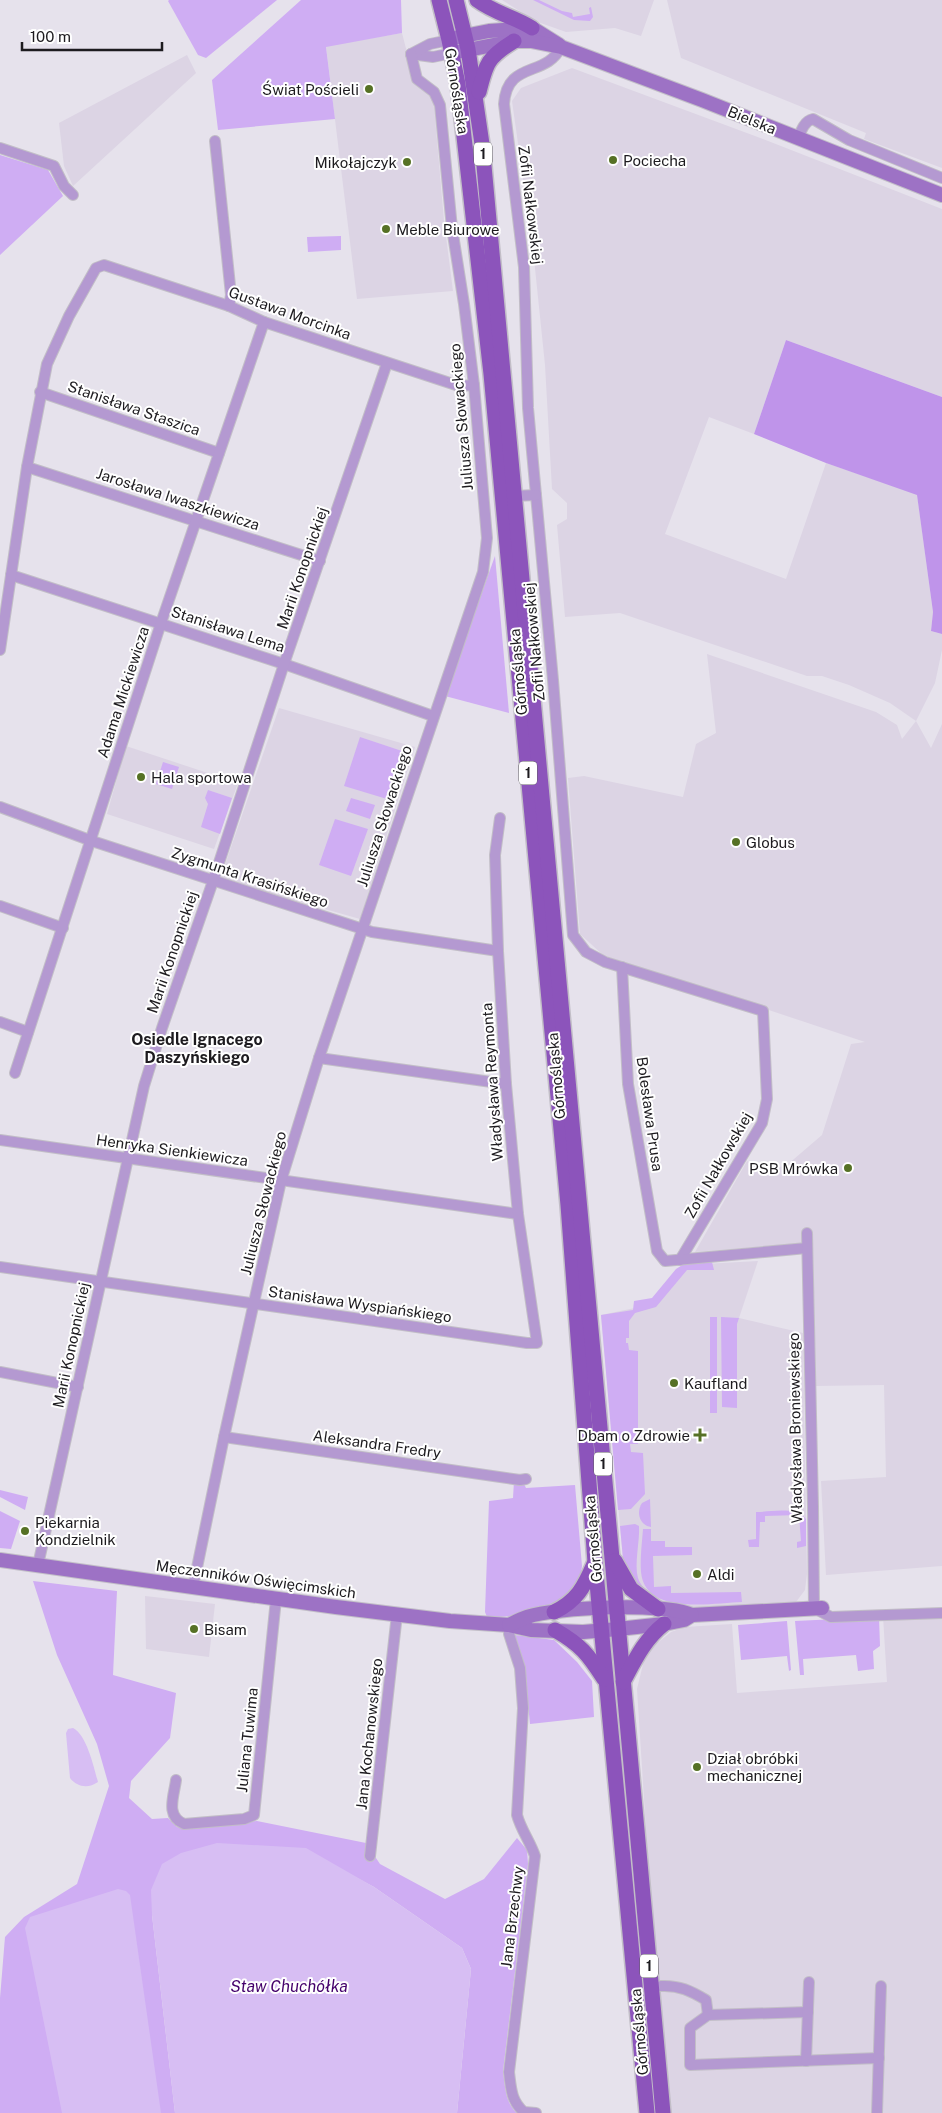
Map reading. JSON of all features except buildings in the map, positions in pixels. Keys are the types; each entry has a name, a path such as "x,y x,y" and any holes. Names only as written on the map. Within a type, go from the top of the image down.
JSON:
{"main road":[{"name":"1","path":"439,0 451,46"},
{"name":"1","path":"456,0 467,42"},
{"path":"477,0 492,11 519,20 532,28"},
{"name":"Bielska","path":"451,46 532,28 562,47"},
{"path":"477,101 486,65 492,57 514,41"},
{"name":"Bielska","path":"467,42 531,41 562,47 942,195"},
{"name":"Górnośląska","path":"467,42 477,101 663,2113"},
{"name":"Górnośląska","path":"451,46 462,115 491,374 569,1215 599,1608 647,2113"},
{"path":"611,1552 631,1589 658,1609"},
{"name":"Męczenników Oświęcimskich","path":"0,1560 276,1599 450,1621 509,1624 531,1630 618,1629 664,1624 684,1620 692,1615"},
{"path":"554,1612 578,1595 595,1562"},
{"name":"Męczenników Oświęcimskich","path":"509,1624 527,1617 554,1612 616,1607 658,1609 684,1612 692,1615 818,1608"},
{"path":"623,1682 640,1650 652,1634 664,1624"},
{"path":"554,1630 573,1640 586,1652 606,1683"}],"street":[{"name":"Juliusza Słowackiego","path":"193,1587 281,1181 319,1058 364,930 433,716 483,572 487,538 474,385 452,228 440,105 434,92 417,79 411,54 430,44 451,46"},
{"name":"Zofii Nałkowskiej","path":"562,47 553,60 514,78 505,93 504,104 524,267 528,408 554,680 573,935 586,952 605,962 763,1011 767,1099 762,1123 680,1260"},
{"path":"798,139 804,124 808,120 814,120 849,140 942,178"},
{"path":"215,140 231,295 229,306"},
{"path":"0,148 54,166 64,186 73,195"},
{"name":"Gustawa Morcinka","path":"40,392 47,364 57,340 96,268 104,266 229,306 264,322 459,386 474,385"},
{"name":"Adama Mickiewicza","path":"15,1073 92,841 161,623 264,322"},
{"name":"Marii Konopnickiej","path":"38,1566 144,1086 156,1045 387,362"},
{"path":"0,650 3,609 11,575 40,392"},
{"name":"Stanisława Staszica","path":"40,392 219,453"},
{"name":"Jarosława Iwaszkiewicza","path":"27,467 320,561"},
{"path":"514,496 536,494"},
{"name":"Stanisława Lema","path":"11,575 284,664 433,716"},
{"name":"Zygmunta Krasińskiego","path":"0,807 92,841 364,930 498,951"},
{"name":"Władysława Reymonta","path":"500,818 495,855 498,951 506,1084 518,1214 537,1343"},
{"path":"0,906 63,928"},
{"name":"Bolesława Prusa","path":"622,967 628,1084 657,1251 665,1261 680,1260"},
{"path":"0,1022 28,1032"},
{"path":"319,1058 506,1084"},
{"name":"Henryka Sienkiewicza","path":"0,1140 518,1214"},
{"name":"Władysława Broniewskiego","path":"807,1233 813,1507 818,1608"},
{"path":"680,1260 807,1248"},
{"name":"Stanisława Wyspiańskiego","path":"0,1267 537,1343"},
{"path":"0,1372 78,1387"},
{"name":"Aleksandra Fredry","path":"224,1437 520,1480 526,1479"},
{"name":"Juliana Tuwima","path":"176,1780 172,1813 184,1824 244,1818 254,1815 276,1599"},
{"path":"818,1608 831,1617 942,1613"},
{"name":"Jana Kochanowskiego","path":"370,1856 397,1614"},
{"name":"Jana Brzechwy","path":"509,1624 509,1634 520,1668 522,1708 518,1815 520,1826 530,1842 535,1856 509,2072 512,2095 516,2105 524,2112 536,2113"},
{"path":"806,2061 809,1982"},
{"path":"661,1986 673,1985 689,1990 706,2000 708,2015"},
{"path":"877,2113 881,1986"},
{"path":"808,2012 708,2015 690,2028 690,2065 879,2058"}],"shaded area":[{"path":"169,0 277,0 206,58 198,55"},
{"path":"301,0 401,0 402,33 326,47 335,119 218,130 212,80"},
{"path":"502,0 654,0 641,36 615,28 566,32 535,21"},
{"path":"533,0 539,0 562,11 572,13 573,17 590,14 589,8 591,7 593,17 590,21 574,20"},
{"path":"667,0 942,0 942,168 864,139 866,133 681,58"},
{"path":"402,33 415,84 431,96 434,105 444,221 453,291 357,299 326,46"},
{"path":"187,55 196,73 73,186 64,166 59,123"},
{"path":"572,68 763,139 942,209 942,397 786,340 754,434 709,417 665,534 786,579 826,463 917,494 933,612 931,631 942,634 942,650 935,683 916,721 890,703 849,685 822,676 807,676 620,613 565,617 557,525 567,519 567,503 552,489 545,365 533,249 512,101 521,88"},
{"path":"0,155 48,170 63,196 0,255"},
{"path":"341,236 341,250 308,252 307,237"},
{"path":"786,340 942,397 942,634 931,631 933,612 917,495 826,463 754,434"},
{"path":"495,556 509,713 445,696"},
{"path":"707,654 876,712 897,725 902,739 916,721 931,748 942,724 942,1566 826,1575 821,1481 886,1477 884,1385 816,1386 813,1242 695,1252 747,1161 765,1171 787,1165 822,1135 851,1044 865,1042 603,955 580,934 568,778 584,776 683,797 696,744 716,733"},
{"path":"279,708 415,747 360,919 220,879"},
{"path":"360,737 402,751 387,799 344,786"},
{"path":"126,746 238,783 214,849 107,814"},
{"path":"163,762 179,767 172,789 156,784"},
{"path":"208,790 232,798 220,834 201,827 208,804 205,798"},
{"path":"351,798 375,805 370,819 346,811"},
{"path":"335,819 368,829 351,876 319,865"},
{"path":"758,1261 739,1318 803,1333 807,1574 805,1590 796,1602 689,1608 665,1604 650,1599 623,1559 601,1315 654,1304 686,1265"},
{"path":"712,1262 714,1270 687,1270 656,1307 635,1313 629,1321 629,1338 626,1338 626,1343 628,1343 629,1350 638,1351 638,1444 630,1444 631,1452 643,1453 645,1494 631,1509 618,1510 601,1315 633,1310 634,1301 652,1298 676,1269 684,1264"},
{"path":"710,1317 717,1317 717,1413 710,1413"},
{"path":"721,1317 739,1318 737,1324 737,1408 722,1407"},
{"path":"514,1481 524,1484 526,1488 575,1485 582,1566 578,1580 571,1592 560,1601 546,1608 531,1612 501,1617 487,1617 485,1612 489,1501 513,1498"},
{"path":"0,1490 28,1497 25,1510 0,1497"},
{"path":"650,1499 651,1527 641,1521 639,1514 642,1503"},
{"path":"0,1511 20,1521 11,1549 0,1548"},
{"path":"790,1511 801,1515 806,1519 806,1546 797,1548 797,1542 801,1541 799,1515 765,1516 765,1522 760,1522 759,1547 749,1547 748,1540 756,1539 756,1512"},
{"path":"635,1524 639,1526 638,1578 651,1597 650,1599 627,1574 623,1559 620,1526"},
{"path":"643,1529 651,1529 651,1541 665,1541 665,1547 692,1547 692,1555 653,1556 654,1587 671,1586 671,1593 741,1592 742,1602 698,1605 682,1604 667,1601 654,1595 645,1586 641,1572"},
{"path":"33,1581 117,1591 113,1675 176,1693 170,1738 131,1781 129,1798 152,1819 168,1818 177,1827 192,1829 257,1821 366,1843 380,1864 445,1899 484,1879 517,1838 527,1850 528,1864 503,2071 508,2099 517,2113 457,2113 471,1969 462,1948 374,1887 344,1871 152,1915 175,2113 0,2113 0,1998 5,1937 24,1917 77,1884 109,1786 97,1744 57,1655"},
{"path":"145,1596 215,1604 209,1657 146,1649"},
{"path":"883,1616 942,1617 942,2113 671,2113 650,1893 637,1689 644,1660 656,1644 671,1632 685,1627 732,1624 737,1693 887,1682"},
{"path":"879,1617 880,1646 873,1651 874,1669 858,1671 856,1655 803,1659 804,1675 800,1675 795,1621"},
{"path":"787,1621 791,1670 789,1671 787,1656 741,1660 738,1625"},
{"path":"515,1635 554,1640 577,1662 592,1681 594,1717 530,1724 526,1685"}],"water":[{"path":"73,1728 82,1737 92,1761 98,1782 90,1786 79,1785 70,1778 66,1733 68,1729"},
{"name":"Staw Chuchółka","path":"217,1843 306,1848 374,1887 462,1948 471,1969 457,2113 175,2113 152,1915 151,1890 162,1864 181,1853"},
{"path":"118,1889 126,1891 130,1895 161,2113 62,2113 25,1928 30,1917"}],"place":[{"name":"Świat Pościeli","path":"369,89"},
{"name":"Pociecha","path":"613,160"},
{"name":"Mikołajczyk","path":"407,162"},
{"name":"Meble Biurowe","path":"386,229"},
{"name":"Hala sportowa","path":"141,777"},
{"name":"Globus","path":"736,842"},
{"name":"PSB Mrówka","path":"848,1168"},
{"name":"Kaufland","path":"674,1383"},
{"name":"Dbam o Zdrowie","path":"700,1435"},
{"name":"Piekarnia Kondzielnik","path":"25,1531"},
{"name":"Aldi","path":"697,1574"},
{"name":"Bisam","path":"194,1629"},
{"name":"Dział obróbki mechanicznej","path":"697,1767"}],"district":[{"name":"Osiedle Ignacego Daszyńskiego","path":"197,1048"}]}
